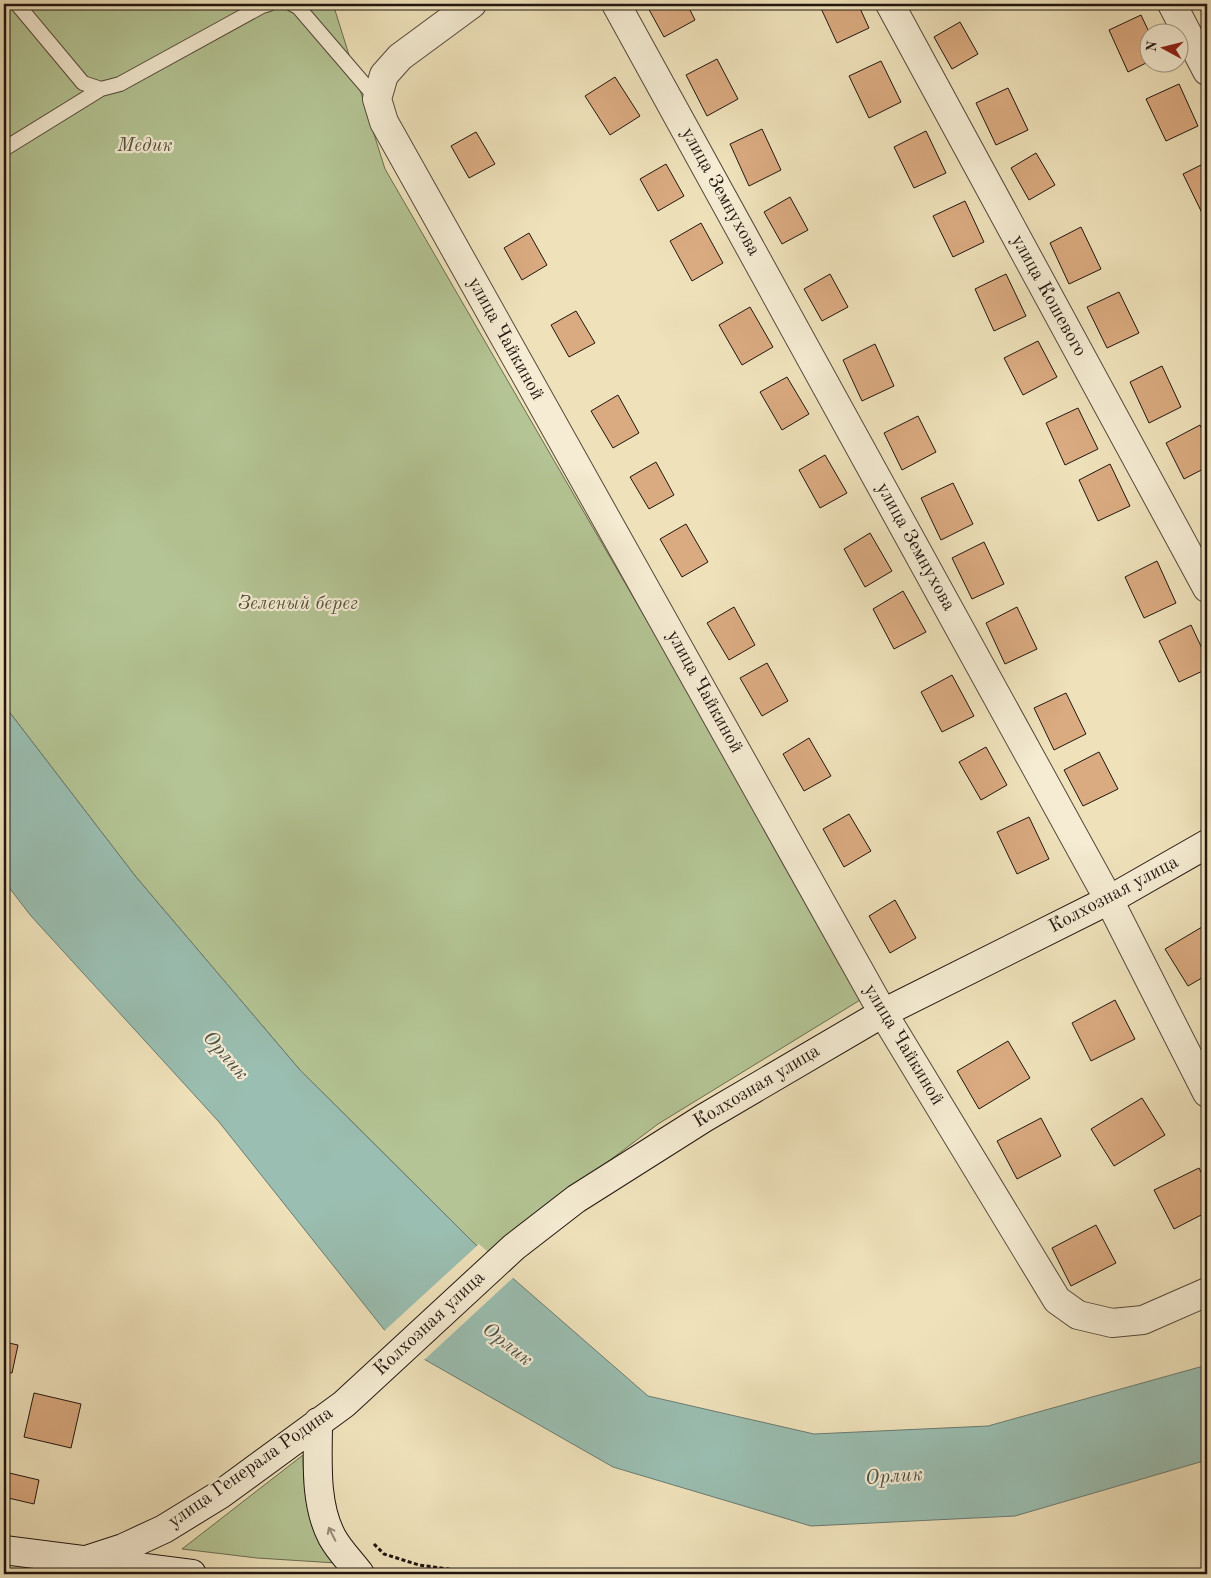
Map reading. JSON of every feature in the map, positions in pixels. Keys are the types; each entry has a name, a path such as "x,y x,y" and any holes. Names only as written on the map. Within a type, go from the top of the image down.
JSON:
{"street":[{"path":"381,87 400,57 472,4"},
{"name":"улица Земнухова","path":"616,4 1108,900 1207,1093"},
{"name":"улица Кошевого","path":"890,4 1207,588"},
{"path":"1172,4 1207,71"},
{"name":"улица Чайкиной","path":"381,87 384,122 389,131 883,1012 1057,1300 1078,1315 1112,1323 1144,1320 1207,1292"},
{"name":"Колхозная улица","path":"352,1396 514,1247 576,1199 704,1118 883,1012 1108,900 1207,844"},
{"name":"улица Генерала Родина","path":"4,1550 83,1561 123,1548 164,1529 221,1494 344,1404 352,1396"},
{"path":"318,1422 318,1473 322,1510 332,1537 360,1574"},
{"path":"83,1561 192,1574"}],"lane":[{"path":"17,4 83,83 101,90"},
{"path":"4,149 101,90 120,84 262,6 269,4"},
{"path":"292,4 298,7 381,87"}],"path":[{"path":"373,1543 384,1554 419,1565 484,1574"}],"green space":[{"name":"Зеленый берег","path":"4,4 333,4 385,169 865,997 658,1124 485,1254 300,1070 136,877 4,705"},
{"path":"303,1455 308,1507 314,1527 326,1550 336,1563 257,1558 182,1549"}],"water":[{"name":"Орлик","path":"4,705 136,877 300,1070 485,1254 648,1396 814,1434 988,1426 1207,1365 1207,1460 1015,1516 811,1526 613,1467 394,1342 219,1122 31,916 4,881"}],"pier":[{"path":"479,1244 515,1276 423,1361 393,1344 383,1332"}],"building":[{"path":"646,4 687,4 695,20 664,37"},
{"path":"819,4 858,4 869,28 837,43"},
{"path":"1198,4 1207,4 1207,23"},
{"path":"1141,15 1144,22 1138,22 1138,67 1128,72 1109,30"},
{"path":"960,22 978,54 952,69 934,37"},
{"path":"717,59 738,99 707,116 686,75"},
{"path":"881,61 901,102 869,118 849,76"},
{"path":"615,77 640,116 610,135 585,96"},
{"path":"1179,84 1198,126 1166,141 1146,99"},
{"path":"1008,88 1028,130 996,145 976,103"},
{"path":"762,129 781,170 749,186 730,144"},
{"path":"926,131 946,173 914,188 894,147"},
{"path":"476,132 495,164 469,178 451,146"},
{"path":"1036,153 1055,185 1029,200 1011,168"},
{"path":"1207,162 1207,213 1203,215 1183,174"},
{"path":"666,164 684,196 658,211 640,179"},
{"path":"790,197 808,230 782,244 764,212"},
{"path":"965,201 984,242 953,257 933,216"},
{"path":"701,223 723,263 692,281 670,241"},
{"path":"1081,227 1101,269 1069,284 1050,243"},
{"path":"529,233 547,265 522,280 504,248"},
{"path":"830,274 848,307 822,321 804,289"},
{"path":"1006,274 1026,316 994,331 975,289"},
{"path":"1119,292 1139,333 1107,348 1087,307"},
{"path":"750,307 773,347 742,365 719,325"},
{"path":"576,311 595,343 569,357 551,325"},
{"path":"1038,341 1057,377 1023,395 1004,358"},
{"path":"875,344 894,386 862,401 843,360"},
{"path":"1162,366 1181,407 1149,423 1130,382"},
{"path":"787,377 809,414 782,430 760,392"},
{"path":"618,395 639,433 613,448 591,411"},
{"path":"1078,408 1098,449 1065,465 1046,423"},
{"path":"918,416 936,452 902,470 884,433"},
{"path":"1200,425 1207,440 1207,467 1184,479 1166,443"},
{"path":"825,455 847,493 820,508 799,470"},
{"path":"656,462 674,495 649,509 630,477"},
{"path":"1110,464 1130,506 1098,521 1079,480"},
{"path":"953,483 973,524 941,540 921,498"},
{"path":"686,524 708,562 682,577 660,539"},
{"path":"870,533 892,571 865,587 844,549"},
{"path":"984,542 1004,584 972,599 952,558"},
{"path":"1157,561 1176,603 1144,618 1125,577"},
{"path":"903,591 926,632 894,649 873,609"},
{"path":"734,607 755,645 729,660 707,623"},
{"path":"1017,607 1037,649 1005,664 986,623"},
{"path":"1191,625 1207,659 1207,669 1179,682 1159,641"},
{"path":"767,663 788,701 762,716 740,678"},
{"path":"952,675 974,716 942,732 921,692"},
{"path":"1066,693 1086,734 1054,750 1034,708"},
{"path":"809,738 831,776 804,791 783,754"},
{"path":"986,747 1007,785 981,800 959,762"},
{"path":"1099,752 1118,789 1083,806 1064,770"},
{"path":"849,814 871,851 844,867 823,829"},
{"path":"1029,817 1049,859 1017,874 997,832"},
{"path":"895,900 916,938 890,953 869,916"},
{"path":"1207,924 1207,975 1188,986 1165,949"},
{"path":"1115,1000 1135,1039 1091,1061 1072,1023"},
{"path":"1008,1041 1030,1078 979,1109 957,1071"},
{"path":"1142,1098 1165,1135 1114,1166 1091,1129"},
{"path":"1041,1118 1061,1156 1017,1179 997,1141"},
{"path":"1199,1168 1207,1184 1207,1212 1174,1229 1154,1190"},
{"path":"1096,1225 1116,1263 1071,1286 1052,1248"},
{"path":"4,1342 18,1345 12,1373 4,1372"},
{"path":"34,1393 81,1404 71,1448 24,1437"},
{"path":"5,1472 39,1480 34,1504 4,1497"}],"park label":[{"name":"Медик","path":"145,146"}]}
